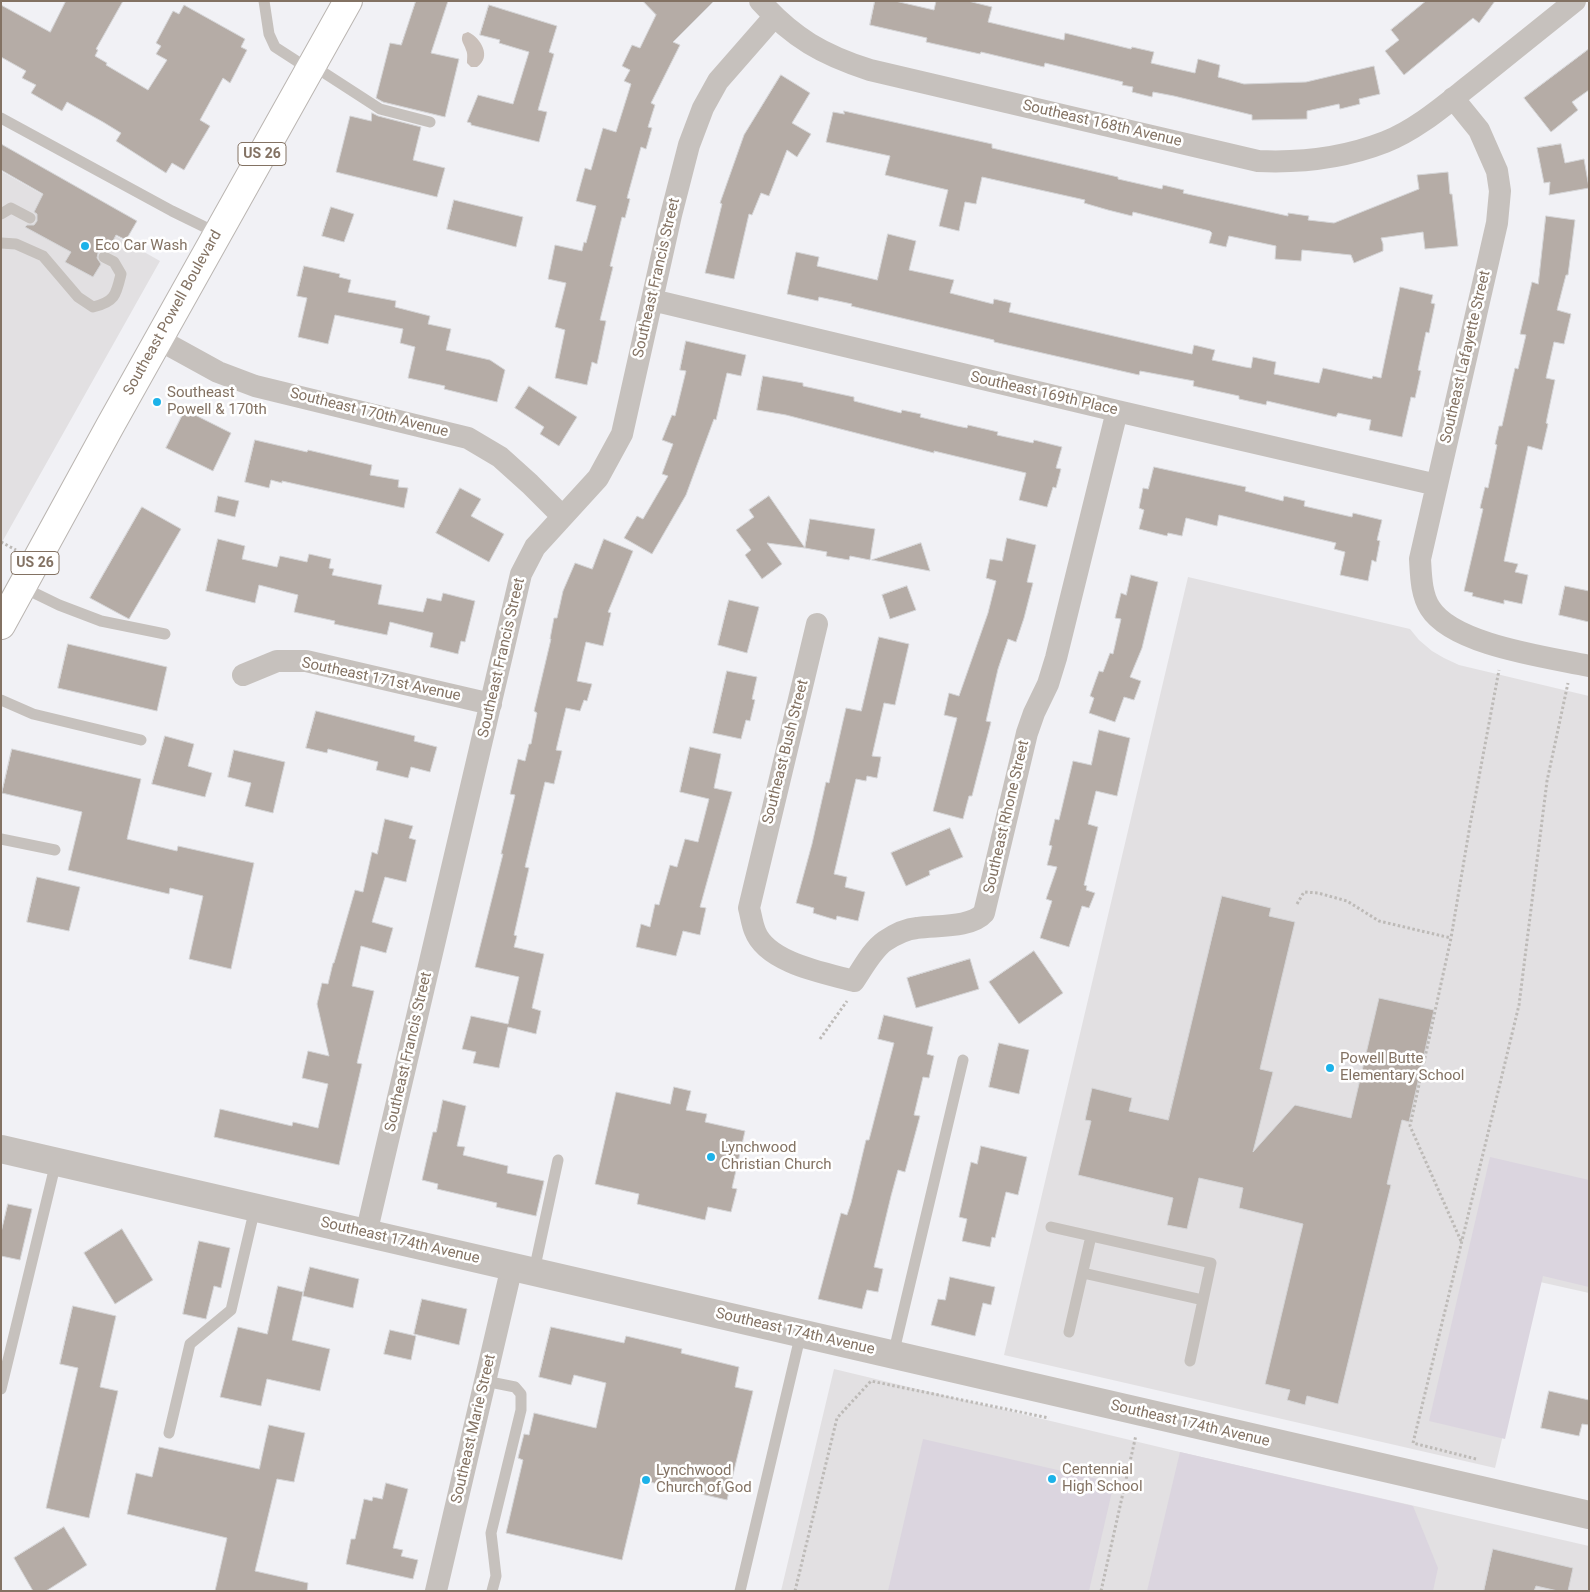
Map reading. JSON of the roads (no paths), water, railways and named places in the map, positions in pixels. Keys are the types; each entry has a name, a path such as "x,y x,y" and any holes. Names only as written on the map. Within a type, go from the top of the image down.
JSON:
{"main road":[{"name":"Southeast Powell Boulevard","path":"1,625 158,339 348,1"}],"street":[{"name":"Southeast 168th Avenue","path":"766,9 814,47 840,60 870,70 1258,161 1291,162 1325,159 1356,152 1387,141 1412,128 1453,98 1575,1"},
{"name":"Southeast Francis Street","path":"366,1234 521,574 535,548 598,478 622,434 689,145 703,108 718,81 766,9"},
{"name":"Southeast Lafayette Street","path":"1453,98 1479,130 1497,171 1500,191 1497,223 1420,559 1422,584 1430,607 1442,620 1464,635 1504,647 1581,664"},
{"name":"Southeast 169th Place","path":"652,300 1117,412 1437,485"},
{"name":"Southeast 170th Avenue","path":"158,339 218,372 255,386 468,438 500,457 562,516"},
{"name":"Southeast Rhone Street","path":"755,881 749,908 755,932 770,951 792,963 854,981 883,942 896,935 915,928 958,924 980,918 984,913 1027,734 1034,713 1048,684 1056,658 1117,412"},
{"name":"Southeast Bush Street","path":"755,881 817,624"},
{"name":"Southeast 171st Avenue","path":"242,675 277,661 306,661 491,704"},
{"name":"Southeast 174th Avenue","path":"1,1149 893,1355 1134,1428 1589,1515"},
{"name":"Southeast Marie Street","path":"436,1591 485,1381 523,1269"}],"lane":[{"path":"264,1 269,34 275,47 380,109 430,122"},
{"path":"1,118 172,211 217,233"},
{"path":"1,214 10,208 30,218"},
{"path":"1,243 16,244 43,256 78,297 93,307 106,304 116,293 119,284 121,274 118,268 114,262 104,257"},
{"path":"22,587 59,605 101,621 165,634"},
{"path":"1,700 33,714 141,740"},
{"path":"1,839 55,850"},
{"path":"893,1355 963,1060"},
{"path":"523,1269 558,1160"},
{"path":"1,1389 56,1162"},
{"path":"169,1432 190,1344 231,1310 255,1208"},
{"path":"1051,1227 1211,1263 1190,1361"},
{"path":"1069,1332 1091,1236"},
{"path":"1082,1273 1203,1300"},
{"path":"740,1591 801,1333"},
{"path":"485,1381 515,1388 521,1394 521,1410 490,1533 496,1576 492,1591"}],"place":[{"name":"Eco Car Wash","path":"85,246"},
{"name":"Southeast Powell & 170th","path":"157,402"},
{"name":"Powell Butte Elementary School","path":"1330,1068"},
{"name":"Lynchwood Christian Church","path":"711,1157"},
{"name":"Centennial High School","path":"1052,1479"},
{"name":"Lynchwood Church of God","path":"646,1480"}]}
